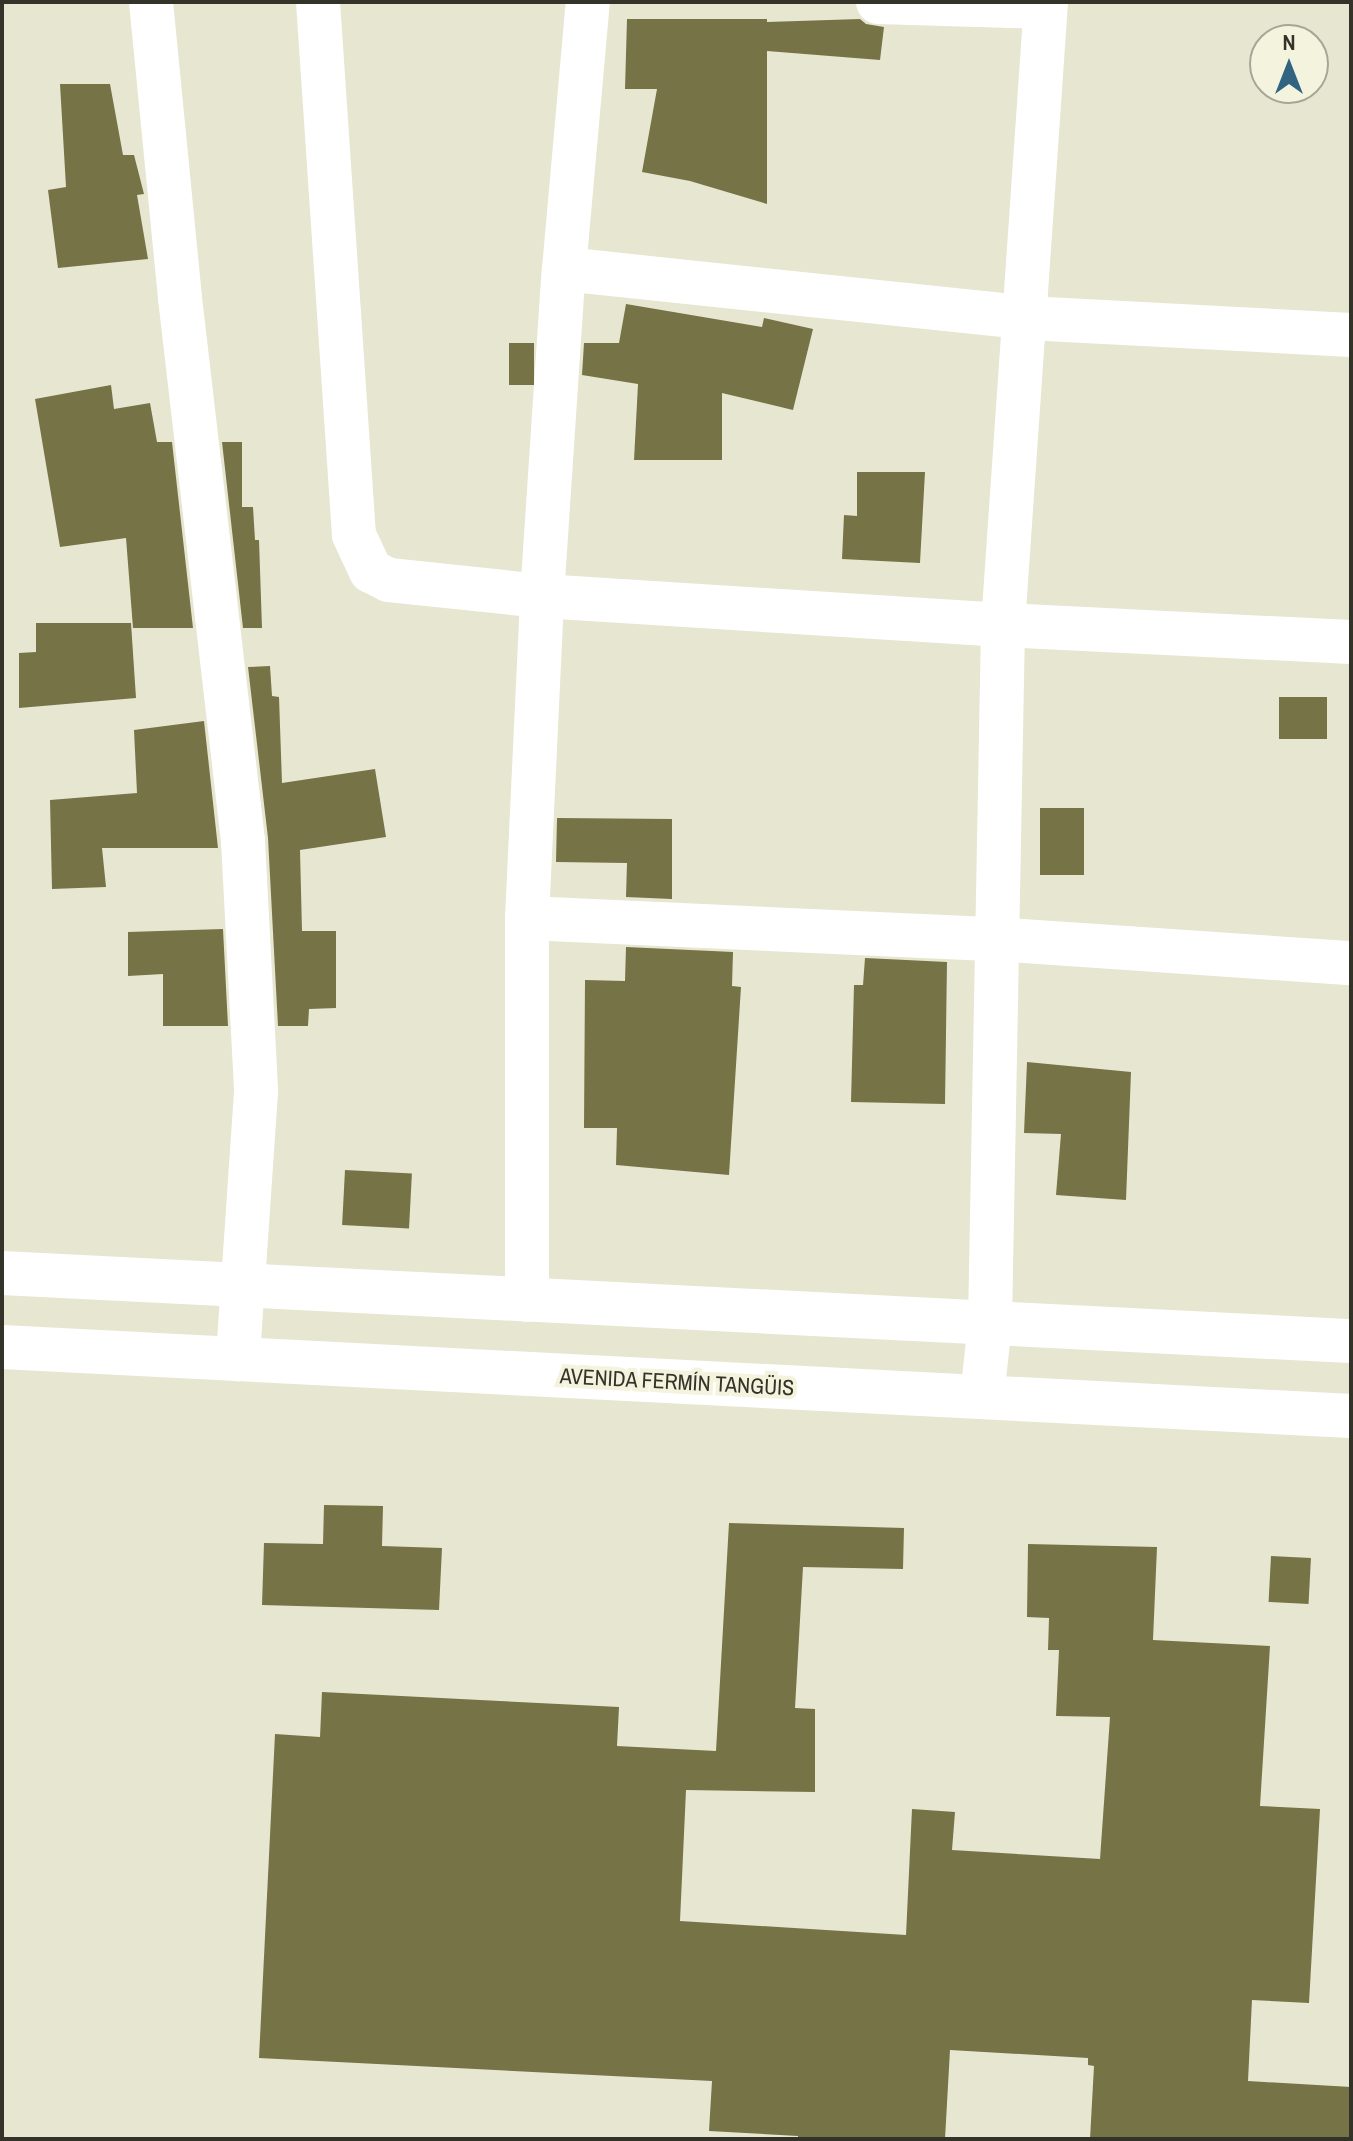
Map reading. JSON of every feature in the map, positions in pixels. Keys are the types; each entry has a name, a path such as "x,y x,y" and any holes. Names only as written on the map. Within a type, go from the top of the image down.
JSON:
{"street":[{"path":"151,2 180,298 243,841 256,1092 238,1359"},
{"path":"318,2 354,535 371,571 389,580 542,596 1003,625 1351,642"},
{"path":"527,1300 527,918 542,596 564,269 588,2"},
{"path":"878,2 1045,4 1027,318 1003,625 990,1323 982,1397"},
{"path":"564,269 1027,318 1351,335"},
{"path":"527,918 995,939 1351,963"},
{"path":"2,1273 1351,1341"},
{"name":"AVENIDA FERMÍN TANGÜIS","path":"2,1347 1351,1416"}],"building":[{"path":"627,19 767,19 767,22 860,19 866,24 884,27 880,60 767,51 767,204 690,181 642,172 657,89 625,89"},
{"path":"60,84 110,84 123,155 134,155 144,194 137,195 148,259 58,268 48,190 66,187"},
{"path":"626,304 762,327 764,318 813,329 793,410 722,393 722,460 634,460 638,384 582,375 584,343 619,343"},
{"path":"509,343 534,343 534,385 509,385"},
{"path":"111,385 114,409 150,403 157,442 172,442 193,628 133,628 126,538 60,547 35,399"},
{"path":"222,442 242,442 242,507 253,507 255,540 259,540 262,628 243,628"},
{"path":"857,472 925,472 920,563 842,559 844,515 857,516"},
{"path":"36,623 131,623 136,698 19,708 19,653 36,652"},
{"path":"270,666 272,696 279,697 282,783 375,769 386,837 300,850 302,931 336,931 336,1008 309,1009 308,1026 278,1026 268,838 248,667"},
{"path":"1279,697 1327,697 1327,739 1279,739"},
{"path":"204,721 218,848 102,848 106,887 52,889 50,800 137,793 134,730"},
{"path":"1040,808 1084,808 1084,875 1040,875"},
{"path":"557,818 672,819 672,899 626,897 627,863 556,862"},
{"path":"223,929 228,1026 163,1026 163,974 128,976 128,932"},
{"path":"626,947 733,952 732,986 741,987 729,1175 616,1165 617,1128 584,1128 585,980 625,981"},
{"path":"865,958 947,962 945,1104 851,1102 854,985 863,985"},
{"path":"1027,1062 1131,1072 1126,1200 1056,1195 1061,1134 1024,1133"},
{"path":"345,1170 412,1174 409,1228 342,1225"},
{"path":"324,1505 383,1506 382,1546 442,1548 439,1610 262,1605 264,1543 323,1544"},
{"path":"729,1523 904,1528 903,1569 803,1567 795,1708 815,1709 815,1792 686,1790 680,1921 906,1935 912,1809 955,1812 952,1850 1100,1859 1110,1717 1056,1716 1059,1650 1048,1650 1049,1618 1027,1617 1028,1544 1157,1547 1153,1640 1270,1646 1260,1806 1320,1809 1309,2003 1252,2000 1248,2081 1351,2087 1351,2139 1090,2139 1094,2066 1088,2065 1088,2058 950,2050 945,2139 798,2139 798,2136 709,2131 712,2081 259,2058 275,1734 320,1737 322,1692 619,1707 617,1746 716,1751"},
{"path":"1271,1556 1311,1558 1309,1604 1269,1602"}]}
